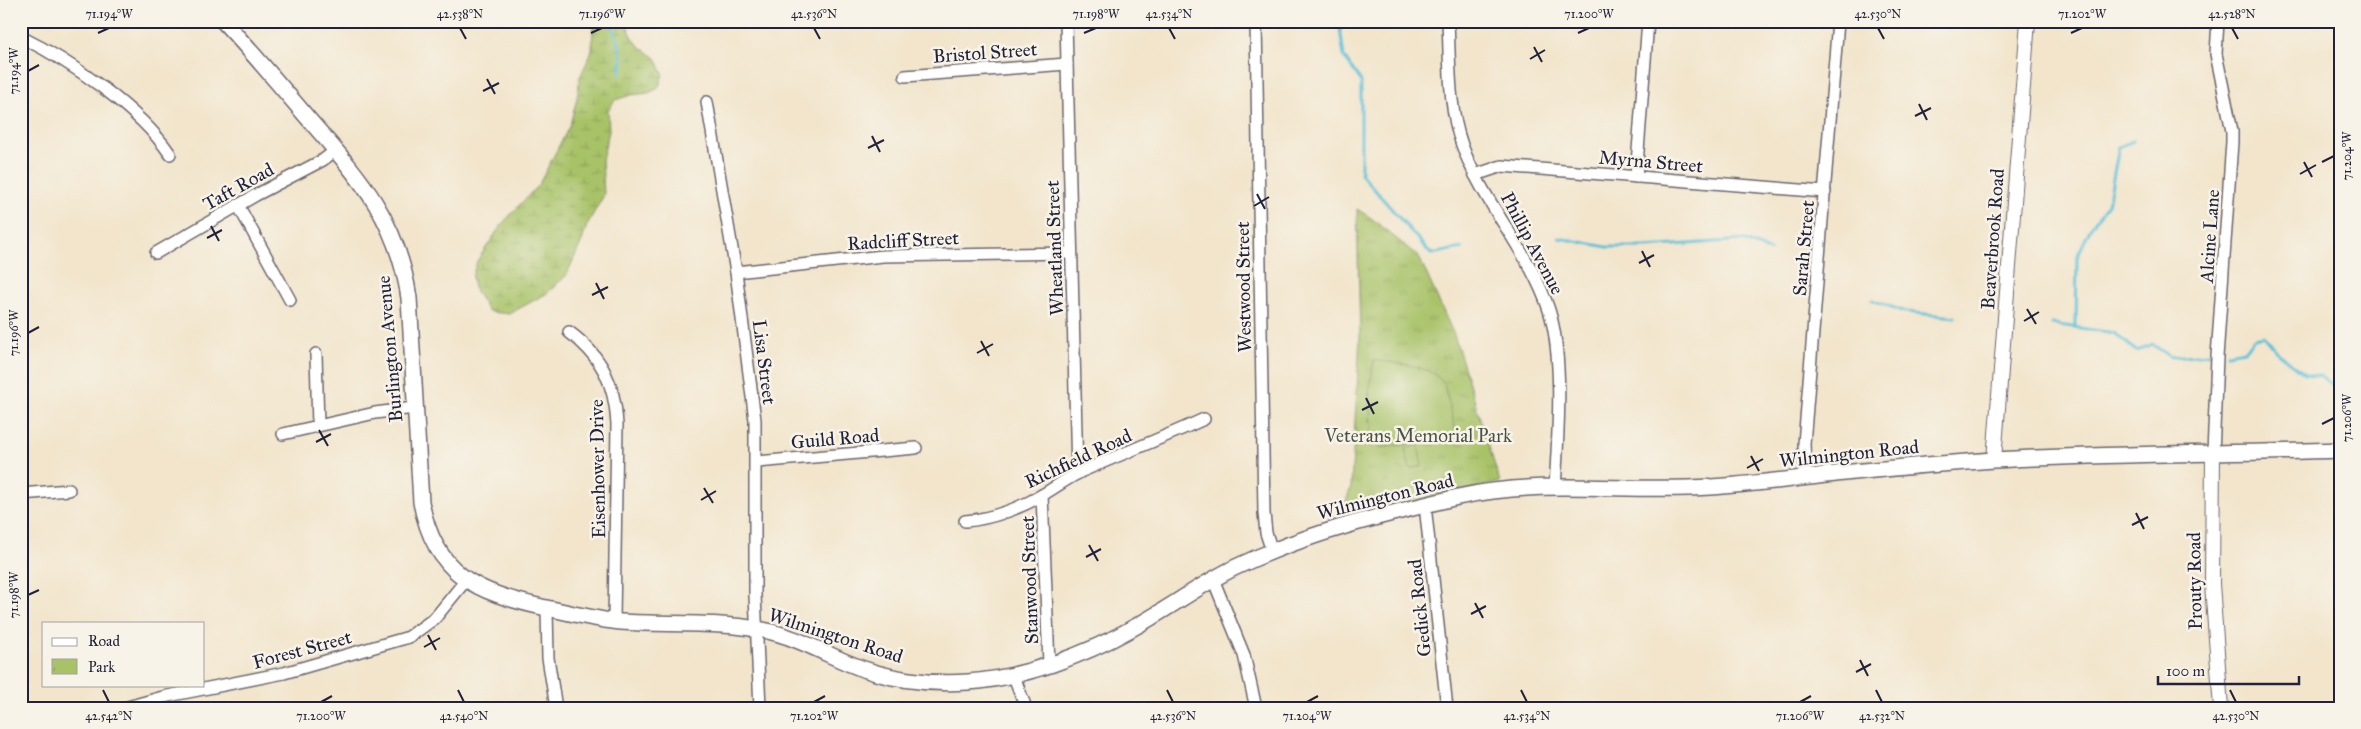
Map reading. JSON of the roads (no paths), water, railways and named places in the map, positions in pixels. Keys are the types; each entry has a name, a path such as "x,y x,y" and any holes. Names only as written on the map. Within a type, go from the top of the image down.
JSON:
{"main road":[{"name":"Burlington Avenue","path":"223,21 361,179 379,207 402,260 409,298 419,486 425,519 441,552 466,580 483,590"},
{"name":"Wilmington Road","path":"483,590 501,597 546,608 614,621 726,625 756,629 789,637 860,668 901,678 963,682 1013,674 1049,664 1106,642 1134,628 1213,579 1272,551 1333,528 1494,490 1692,488 1888,468 1994,460 2340,450"}],"street":[{"name":"Wheatland Street","path":"1066,21 1077,474"},
{"name":"Westwood Street","path":"1256,21 1264,513 1266,533 1272,551"},
{"name":"Phillip Avenue","path":"1448,21 1453,110 1462,145 1476,175 1532,272 1551,318 1555,344 1558,394 1555,488"},
{"path":"1636,177 1648,21"},
{"name":"Sarah Street","path":"1806,477 1804,444 1838,21"},
{"name":"Beaverbrook Road","path":"1994,460 2028,21"},
{"name":"Alcine Lane","path":"2213,454 2217,357 2232,155 2232,131 2216,54 2218,21"},
{"path":"21,37 64,60 90,79 156,135 170,154"},
{"name":"Bristol Street","path":"905,76 1067,64"},
{"name":"Lisa Street","path":"707,102 736,272 754,406 756,629 760,708"},
{"name":"Taft Road","path":"156,253 238,205 323,160 336,150"},
{"name":"Myrna Street","path":"1476,175 1502,166 1825,192"},
{"path":"238,205 290,300"},
{"name":"Radcliff Street","path":"736,272 883,256 1072,253"},
{"name":"Eisenhower Drive","path":"569,332 582,342 603,369 616,399 614,621"},
{"path":"316,354 319,399 318,426"},
{"path":"283,434 375,413 414,408"},
{"name":"Richfield Road","path":"965,521 988,518 1042,495 1077,474 1204,419"},
{"name":"Guild Road","path":"756,462 916,448"},
{"name":"Prouty Road","path":"2213,454 2212,584 2220,708"},
{"path":"21,494 70,490"},
{"name":"Stanwood Street","path":"1042,495 1049,664"},
{"name":"Gedick Road","path":"1425,505 1447,708"},
{"path":"1213,579 1244,655 1256,708"},
{"name":"Forest Street","path":"124,708 163,697 284,673 409,637 435,618 466,580"},
{"path":"546,608 548,658 556,708"},
{"path":"1013,674 1026,708"}],"waterway":[{"path":"609,21 621,53 620,73"},
{"path":"1339,21 1344,57 1361,81 1361,174 1431,254 1462,248"},
{"path":"2076,327 2077,257 2091,227 2108,204 2119,147 2133,141"},
{"path":"1559,238 1607,247 1646,247 1743,240 1770,251"},
{"path":"1872,300 1906,312 1955,317"},
{"path":"2052,324 2114,333 2136,351 2152,344 2171,357 2209,354"},
{"path":"2227,354 2244,351 2254,338 2264,336 2279,354 2305,374 2320,376 2340,390"}],"park label":[{"name":"Veterans Memorial Park","path":"1418,435"}]}
